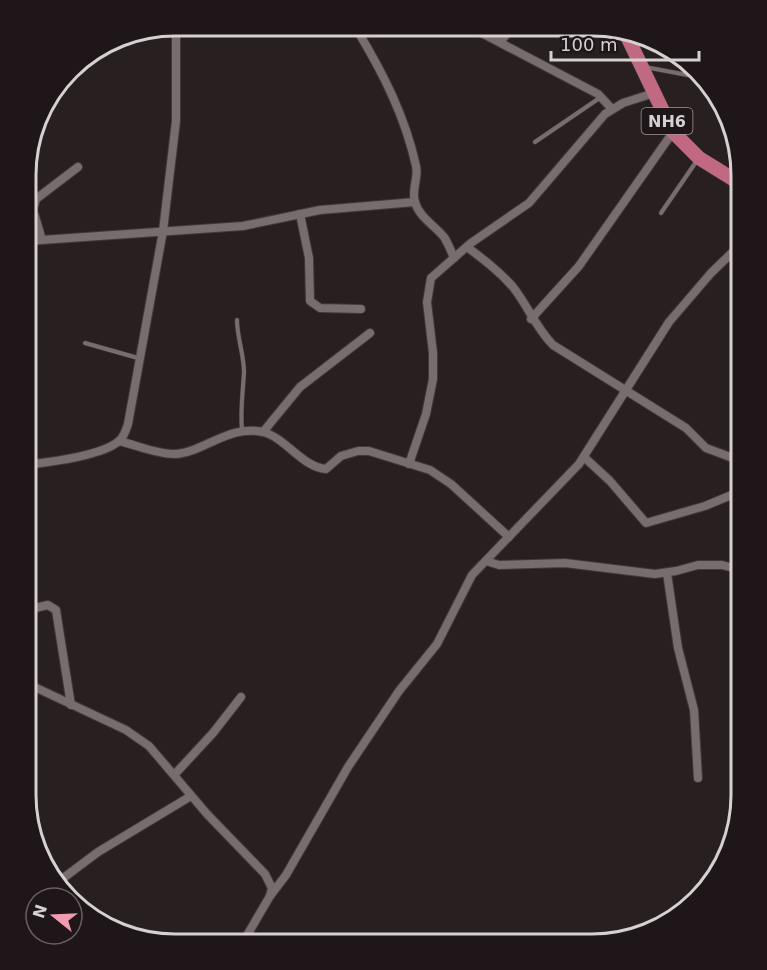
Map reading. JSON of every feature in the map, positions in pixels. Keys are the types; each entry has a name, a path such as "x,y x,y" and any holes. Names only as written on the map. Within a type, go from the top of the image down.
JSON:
{"highway":[{"name":"NH6","path":"629,42 673,132 699,158 731,178"}],"street":[{"path":"119,441 128,424 138,358 163,231 176,121 176,36"},
{"path":"360,36 392,90 406,131 418,173 413,192 419,212 446,240 454,258"},
{"path":"488,36 602,96 612,109"},
{"path":"500,42 505,36"},
{"path":"409,464 426,414 433,379 433,353 426,302 431,278 467,247 529,204 612,109 654,93"},
{"path":"531,319 579,266 673,132"},
{"path":"36,199 57,180 78,168"},
{"path":"36,240 243,226 300,214 415,202"},
{"path":"300,214 309,258 310,301 320,308 361,309"},
{"path":"36,220 42,240"},
{"path":"467,247 496,269 514,288 531,319 553,345 686,428 706,448 731,457"},
{"path":"248,934 270,896 296,859 348,766 405,683 437,644 464,586 569,476 584,457 669,322 711,273 731,254"},
{"path":"263,432 300,387 370,333"},
{"path":"36,463 80,456 119,441 173,454 242,431 263,432 321,469 326,469 341,456 358,450 430,470 451,484 509,537"},
{"path":"584,457 610,481 646,523 705,506 731,495"},
{"path":"486,561 499,565 565,563 640,573 666,573 698,565 731,567"},
{"path":"666,573 678,648 694,710 698,778"},
{"path":"36,608 48,605 56,610 71,705"},
{"path":"36,688 133,734 150,746 191,796 265,874 272,888 270,896"},
{"path":"175,774 213,733 241,697"},
{"path":"64,878 98,852 191,796"}],"lane":[{"path":"641,66 688,75"},
{"path":"535,142 602,96"},
{"path":"661,213 699,158"},
{"path":"237,320 244,373 240,399 242,431"},
{"path":"85,343 138,358"}]}
